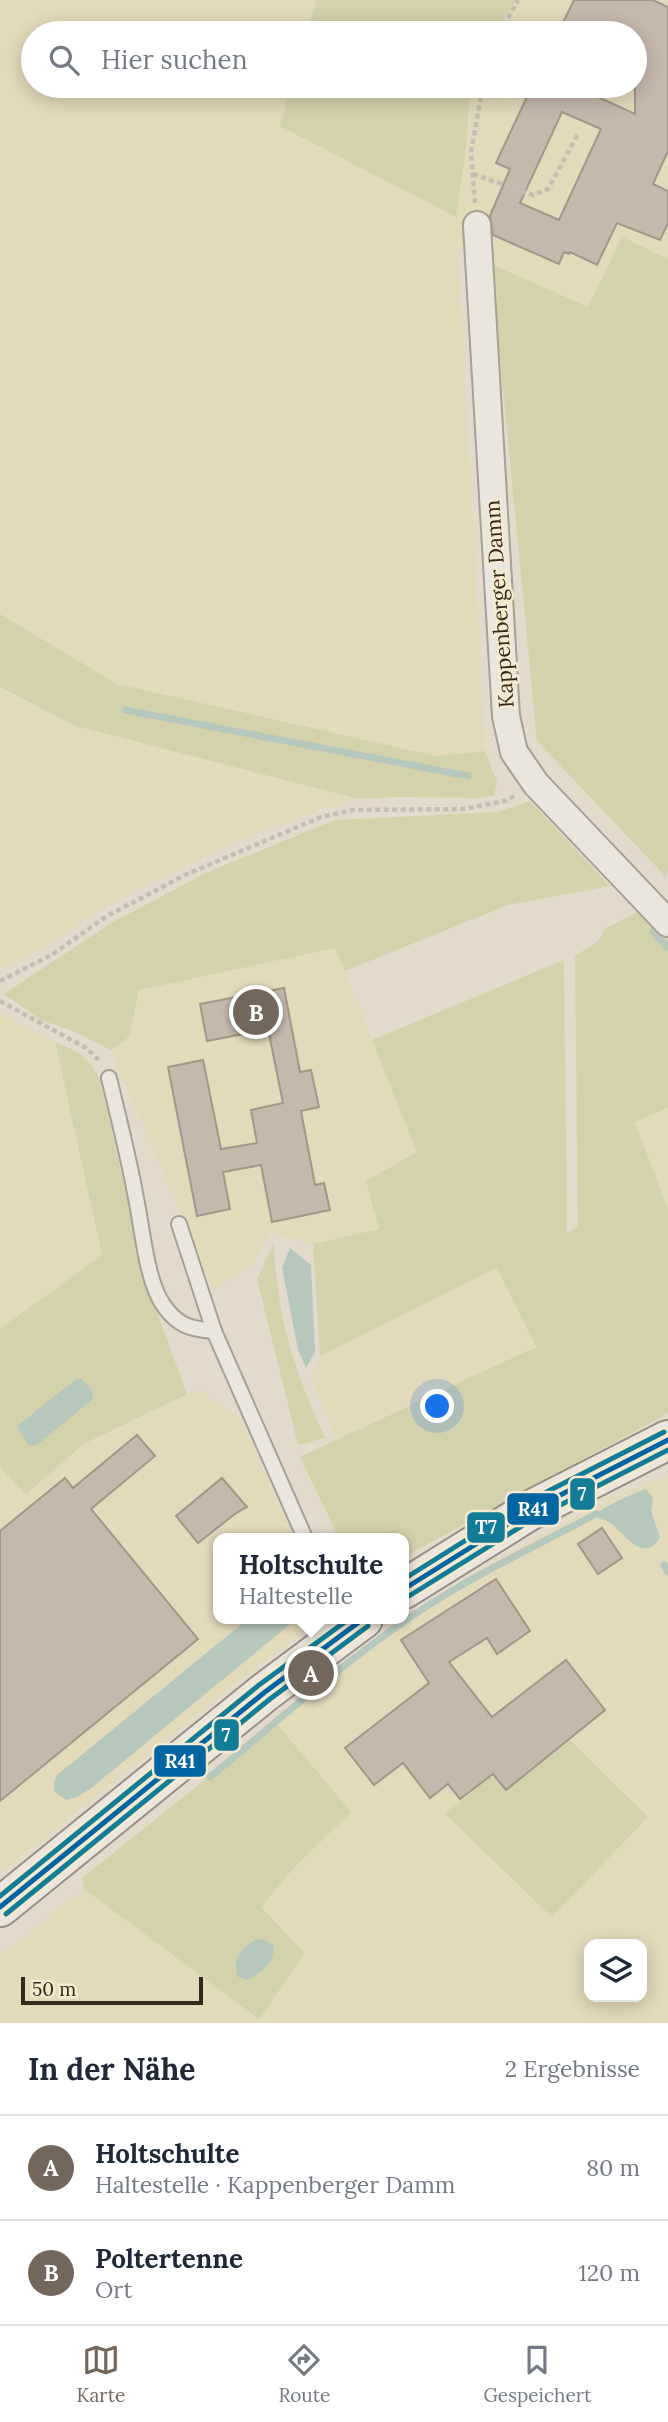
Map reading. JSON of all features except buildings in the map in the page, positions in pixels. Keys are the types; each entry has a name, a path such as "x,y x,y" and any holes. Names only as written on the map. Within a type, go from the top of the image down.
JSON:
{"main road":[{"path":"409,1587 530,1511 668,1440"},
{"path":"0,1907 350,1624"}],"street":[{"name":"Kappenberger Damm","path":"477,225 506,716 514,752 536,784 668,923"}],"lane":[{"path":"109,1078 135,1190 153,1287 176,1320 193,1329 214,1331"},
{"path":"179,1224 214,1331 303,1533"}],"path":[{"path":"507,21 518,0"},
{"path":"477,225 471,152 481,98"},
{"path":"473,174 533,195 541,193 548,189 578,134"},
{"path":"0,981 53,954 107,916 185,875 321,817 353,810 464,809 505,801 536,784"},
{"path":"0,1001 86,1048 101,1062 109,1078"}],"shaded area":[{"path":"0,0 316,0 310,21 21,21 21,98 288,98 280,126 466,148 469,98 647,98 647,21 503,21 516,0 668,0 668,259 622,238 588,307 458,251 485,751 436,756 117,684 0,614"},
{"path":"316,0 516,0 503,21 310,21"},
{"path":"288,98 469,98 466,148 456,217 280,126"},
{"path":"622,237 668,259 666,877 537,741 491,264 588,307"},
{"path":"0,614 117,684 436,756 485,751 497,782 494,795 478,798 359,799 76,726 0,687"},
{"path":"0,688 76,726 359,799 322,809 241,839 125,894 16,964 0,969"},
{"path":"530,801 610,886 508,905 345,971 335,948 139,990 129,1037 111,1050 75,1032 41,1020 4,994 113,922 208,872 335,820 498,812"},
{"path":"641,910 668,939 668,1108 635,1122 668,1210 668,1413 409,1554 409,1533 337,1533 300,1457 536,1347 497,1268 320,1356 313,1244 379,1229 366,1181 417,1152 372,1040 564,960 567,1234 578,1226 575,956 598,941 605,929"},
{"path":"335,948 417,1152 379,1229 313,1244 270,1232 251,1266 213,1288 111,1050 129,1037 139,990"},
{"path":"0,1012 54,1042 102,1255 0,1329"},
{"path":"55,1042 82,1055 100,1080 148,1288 187,1394 84,1444 26,1494 0,1467 0,1329 102,1255"},
{"path":"668,1108 668,1210 635,1122"},
{"path":"274,1243 279,1296 289,1343 304,1389 325,1438 298,1445 257,1279"},
{"path":"290,1248 311,1265 315,1352 306,1368 298,1350 282,1268"},
{"path":"498,1268 536,1347 337,1439 311,1378 320,1356"},
{"path":"76,1379 82,1379 92,1390 93,1399 37,1445 28,1445 17,1426"},
{"path":"201,1390 238,1417 293,1533 213,1533 213,1624 313,1624 0,1874 0,1467 26,1494 84,1445 187,1394"},
{"path":"668,1474 668,2023 0,2023 0,1956 84,1889 260,2019 260,1907 202,1782 396,1627 409,1624 409,1618 453,1588 543,1534 615,1497"},
{"path":"646,1489 653,1497 651,1511 660,1537 654,1545 641,1548 596,1514"},
{"path":"242,1624 289,1624 90,1789 66,1800 54,1791 57,1775"},
{"path":"276,1723 351,1812 292,1870 261,1907 305,1953 259,2019 84,1889 82,1878"},
{"path":"569,1739 648,1817 552,1917 445,1814 493,1775 506,1789"},
{"path":"256,1939 265,1940 274,1946 272,1957 262,1971 247,1980 238,1977 237,1959 242,1950"}],"waterway":[{"path":"125,710 468,776"},
{"path":"653,932 668,947"},
{"path":"409,1618 490,1569 596,1514"},
{"path":"664,1565 668,1572"},
{"path":"210,1777 329,1678 400,1624"}],"transit line":[{"name":"T7","path":"409,1576 525,1503 664,1432"},
{"name":"R41","path":"409,1586 529,1511 668,1440"},
{"name":"7","path":"409,1596 533,1519 668,1450"},
{"name":"T7","path":"0,1896 259,1685 342,1624"},
{"name":"R41","path":"0,1907 265,1692 356,1624"},
{"name":"7","path":"6,1914 270,1699 368,1626"}],"place":[{"name":"Poltertenne","path":"256,1012"},
{"name":"Holtschulte","path":"311,1673"}]}
